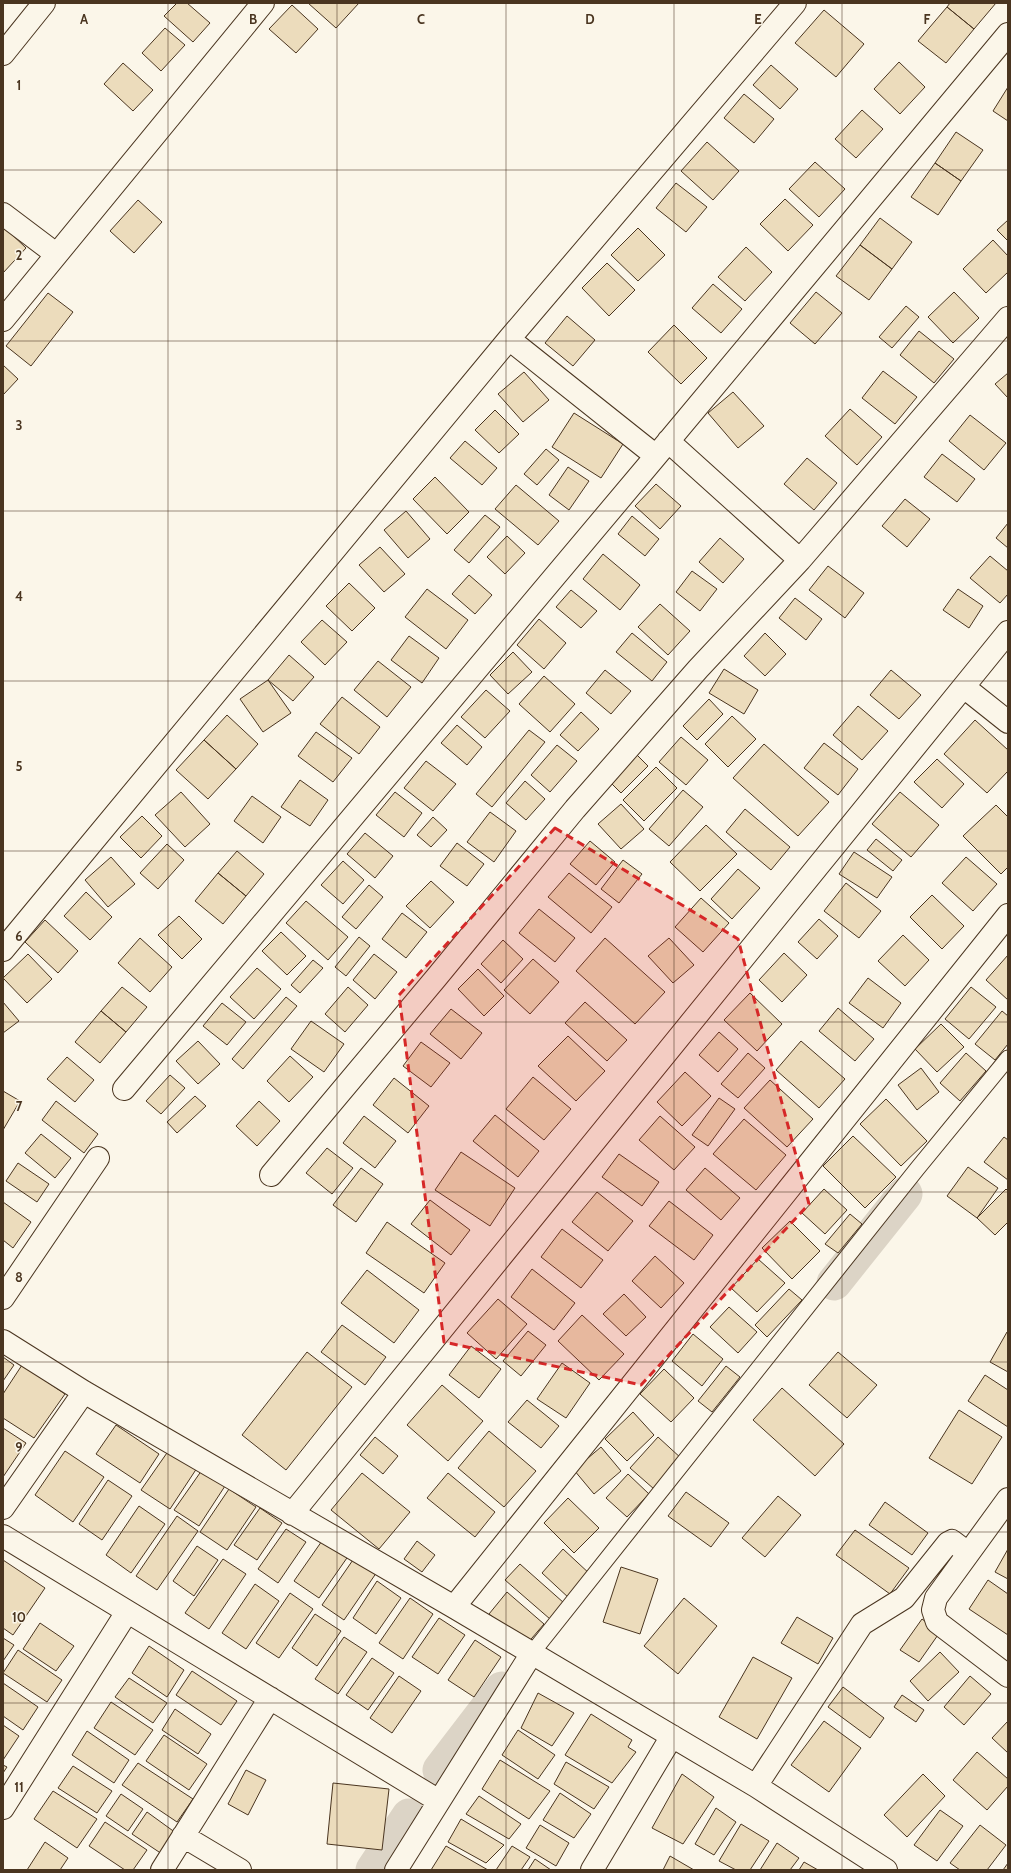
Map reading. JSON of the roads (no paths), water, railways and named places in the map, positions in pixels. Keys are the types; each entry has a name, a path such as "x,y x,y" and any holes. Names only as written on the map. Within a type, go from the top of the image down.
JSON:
{"street":[{"path":"3,54 44,3"},
{"path":"3,320 263,3"},
{"path":"3,950 509,339 794,3"},
{"path":"124,1088 662,449 1008,34"},
{"path":"3,214 56,254"},
{"path":"271,1175 575,809 698,669 800,560 1008,318"},
{"path":"509,339 662,449 800,560"},
{"path":"292,1514 1008,632"},
{"path":"964,687 1008,722"},
{"path":"454,1607 1008,915"},
{"path":"3,1298 98,1158"},
{"path":"3,1341 84,1392 454,1607 756,1786 886,1870"},
{"path":"3,1508 84,1392"},
{"path":"1008,1499 936,1598 933,1610 937,1622 1008,1676"},
{"path":"3,1536 438,1801"},
{"path":"756,1786 862,1624 904,1598 948,1543 952,1541 968,1553"},
{"path":"3,1808 127,1612"},
{"path":"396,1870 532,1653"},
{"path":"162,1870 270,1698"},
{"path":"592,1870 672,1736"},
{"path":"183,1836 240,1870"}],"lane":[{"path":"532,1653 917,1169 1008,1058"}],"waterway":[{"path":"834,1283 905,1194"},
{"path":"440,1770 502,1689"},
{"path":"373,1870 409,1816"}]}
